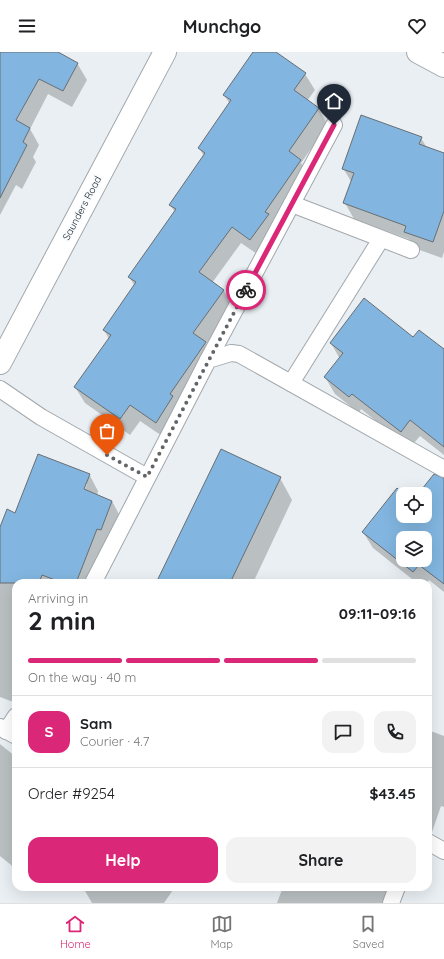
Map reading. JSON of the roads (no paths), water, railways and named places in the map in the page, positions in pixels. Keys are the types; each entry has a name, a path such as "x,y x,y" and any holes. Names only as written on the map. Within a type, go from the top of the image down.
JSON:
{"street":[{"name":"Saunders Road","path":"0,363 165,52"},
{"path":"418,52 444,66"}],"lane":[{"path":"95,579 208,360 334,125"},
{"path":"292,204 411,250"},
{"path":"291,383 381,238"},
{"path":"208,360 231,353 240,354 444,469"},
{"path":"0,389 41,417 147,477"},
{"path":"432,844 444,851"},
{"path":"391,903 396,891"}]}
